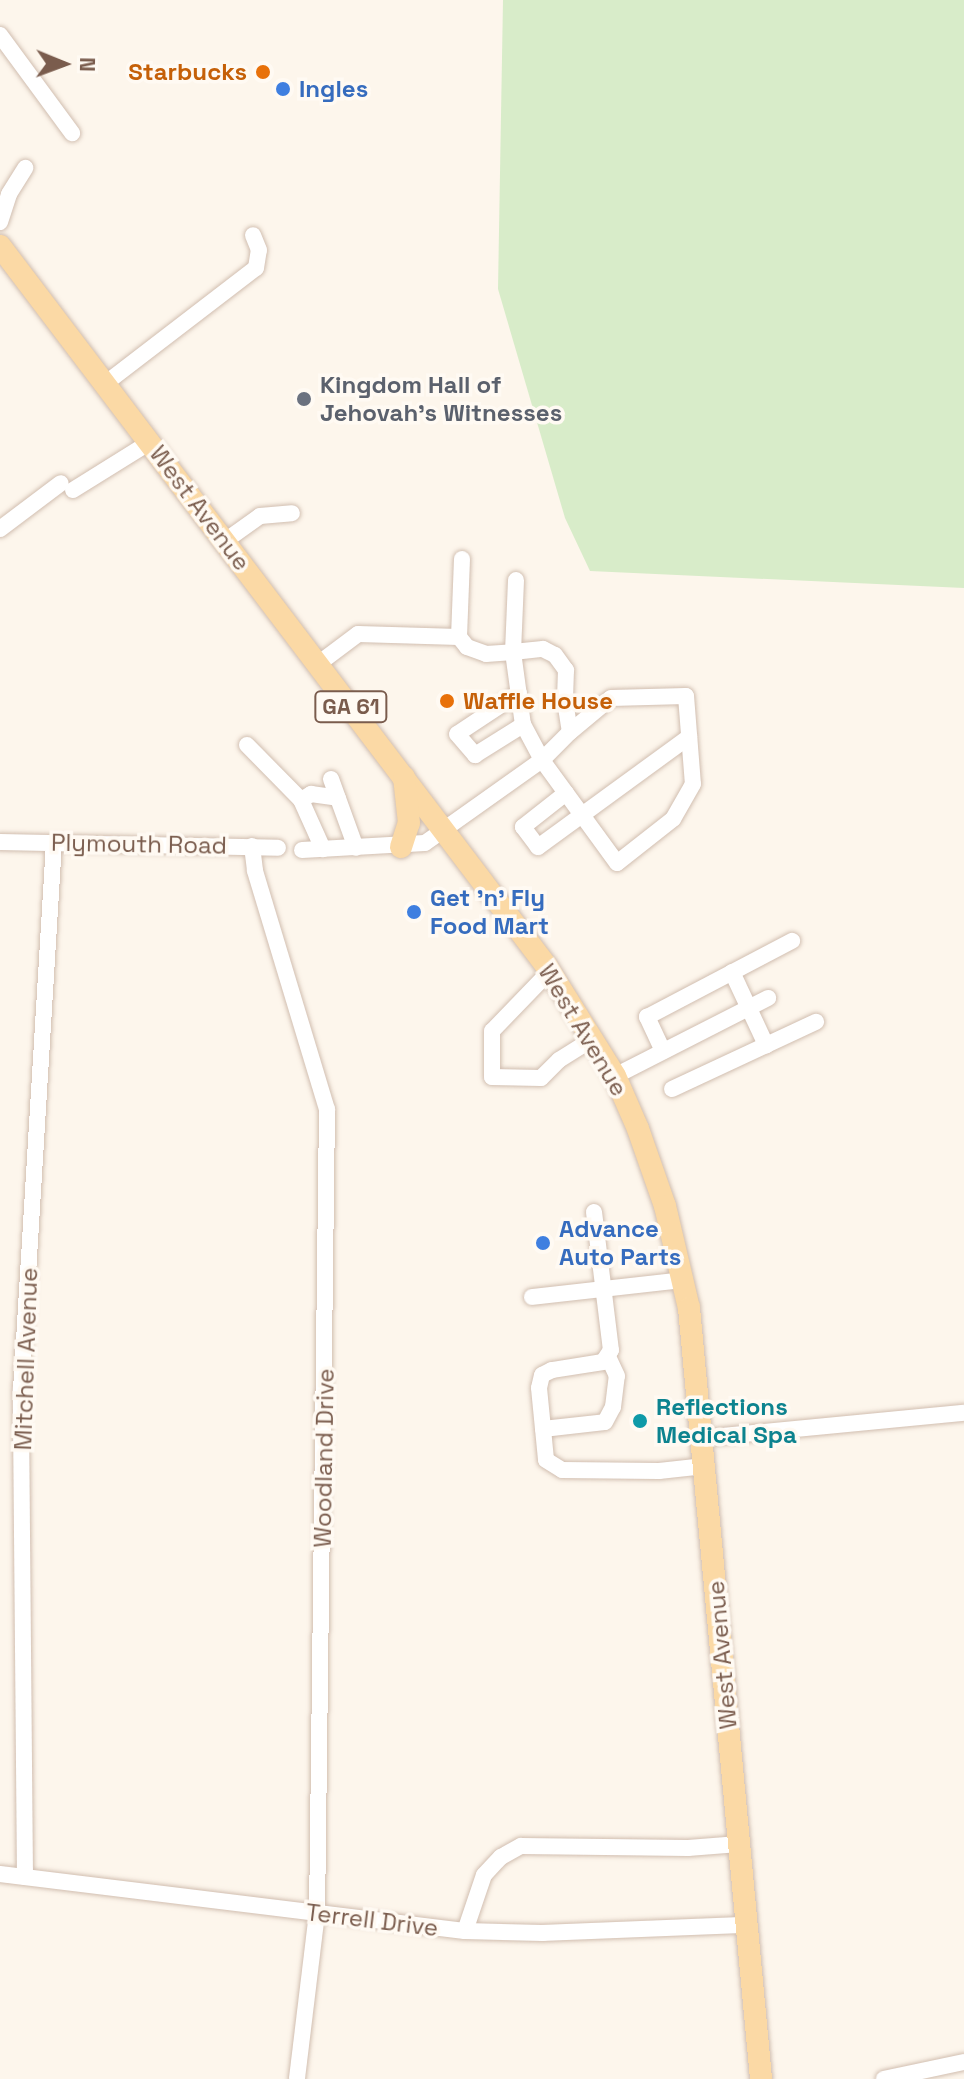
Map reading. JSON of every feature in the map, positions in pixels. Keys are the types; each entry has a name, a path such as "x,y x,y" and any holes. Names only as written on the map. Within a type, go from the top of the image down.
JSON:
{"main road":[{"name":"West Avenue","path":"0,246 446,830 550,971 615,1076 652,1166 683,1280 705,1466 761,2079"},
{"path":"401,847 409,823 403,775"}],"street":[{"path":"0,35 72,133"},
{"path":"0,177 25,168 9,194 0,222"},
{"path":"106,383 256,268 259,250 253,235"},
{"path":"0,529 67,486 150,442"},
{"path":"225,541 260,516 292,513"},
{"path":"462,559 459,637 467,647 486,654 543,649 555,655 566,670 565,701 570,732"},
{"path":"302,850 401,847 425,843 542,760 611,698 686,696 693,784 673,819 617,863 542,760 523,725 513,652 516,580"},
{"path":"318,664 358,634 459,637"},
{"path":"519,693 457,734 475,755 523,725"},
{"path":"566,793 523,827 538,847 689,737"},
{"path":"247,745 301,800 323,849"},
{"path":"331,779 356,848"},
{"path":"301,800 311,794 338,798"},
{"name":"Plymouth Road","path":"0,842 278,848"},
{"name":"Mitchell Avenue","path":"25,1877 21,1390 54,843"},
{"name":"Woodland Drive","path":"252,846 255,871 327,1109 317,1913 297,2079"},
{"path":"663,1051 647,1017 792,941"},
{"path":"550,971 492,1031 492,1077 541,1078 559,1060 593,1039"},
{"path":"732,972 766,1045"},
{"path":"615,1076 768,998"},
{"path":"672,1089 816,1022"},
{"path":"594,1212 611,1343 608,1357 603,1362 552,1370 542,1375 539,1388 546,1460 562,1470 677,1471 705,1466"},
{"path":"532,1297 683,1280"},
{"path":"543,1429 605,1422 613,1407 617,1376 608,1357"},
{"path":"702,1438 964,1413"},
{"path":"465,1931 484,1875 501,1857 521,1846 688,1848 739,1844"},
{"name":"Terrell Drive","path":"0,1874 465,1931 572,1932 746,1925"},
{"path":"884,2079 964,2062"}],"green space":[{"path":"503,0 964,0 964,588 590,571 565,518 498,289"}],"place":[{"name":"Starbucks","path":"263,72"},
{"name":"Ingles","path":"283,89"},
{"name":"Kingdom Hall of Jehovah’s Witnesses","path":"304,399"},
{"name":"Waffle House","path":"447,701"},
{"name":"Get 'n' Fly Food Mart","path":"414,912"},
{"name":"Advance Auto Parts","path":"543,1243"},
{"name":"Reflections Medical Spa","path":"640,1421"}]}
